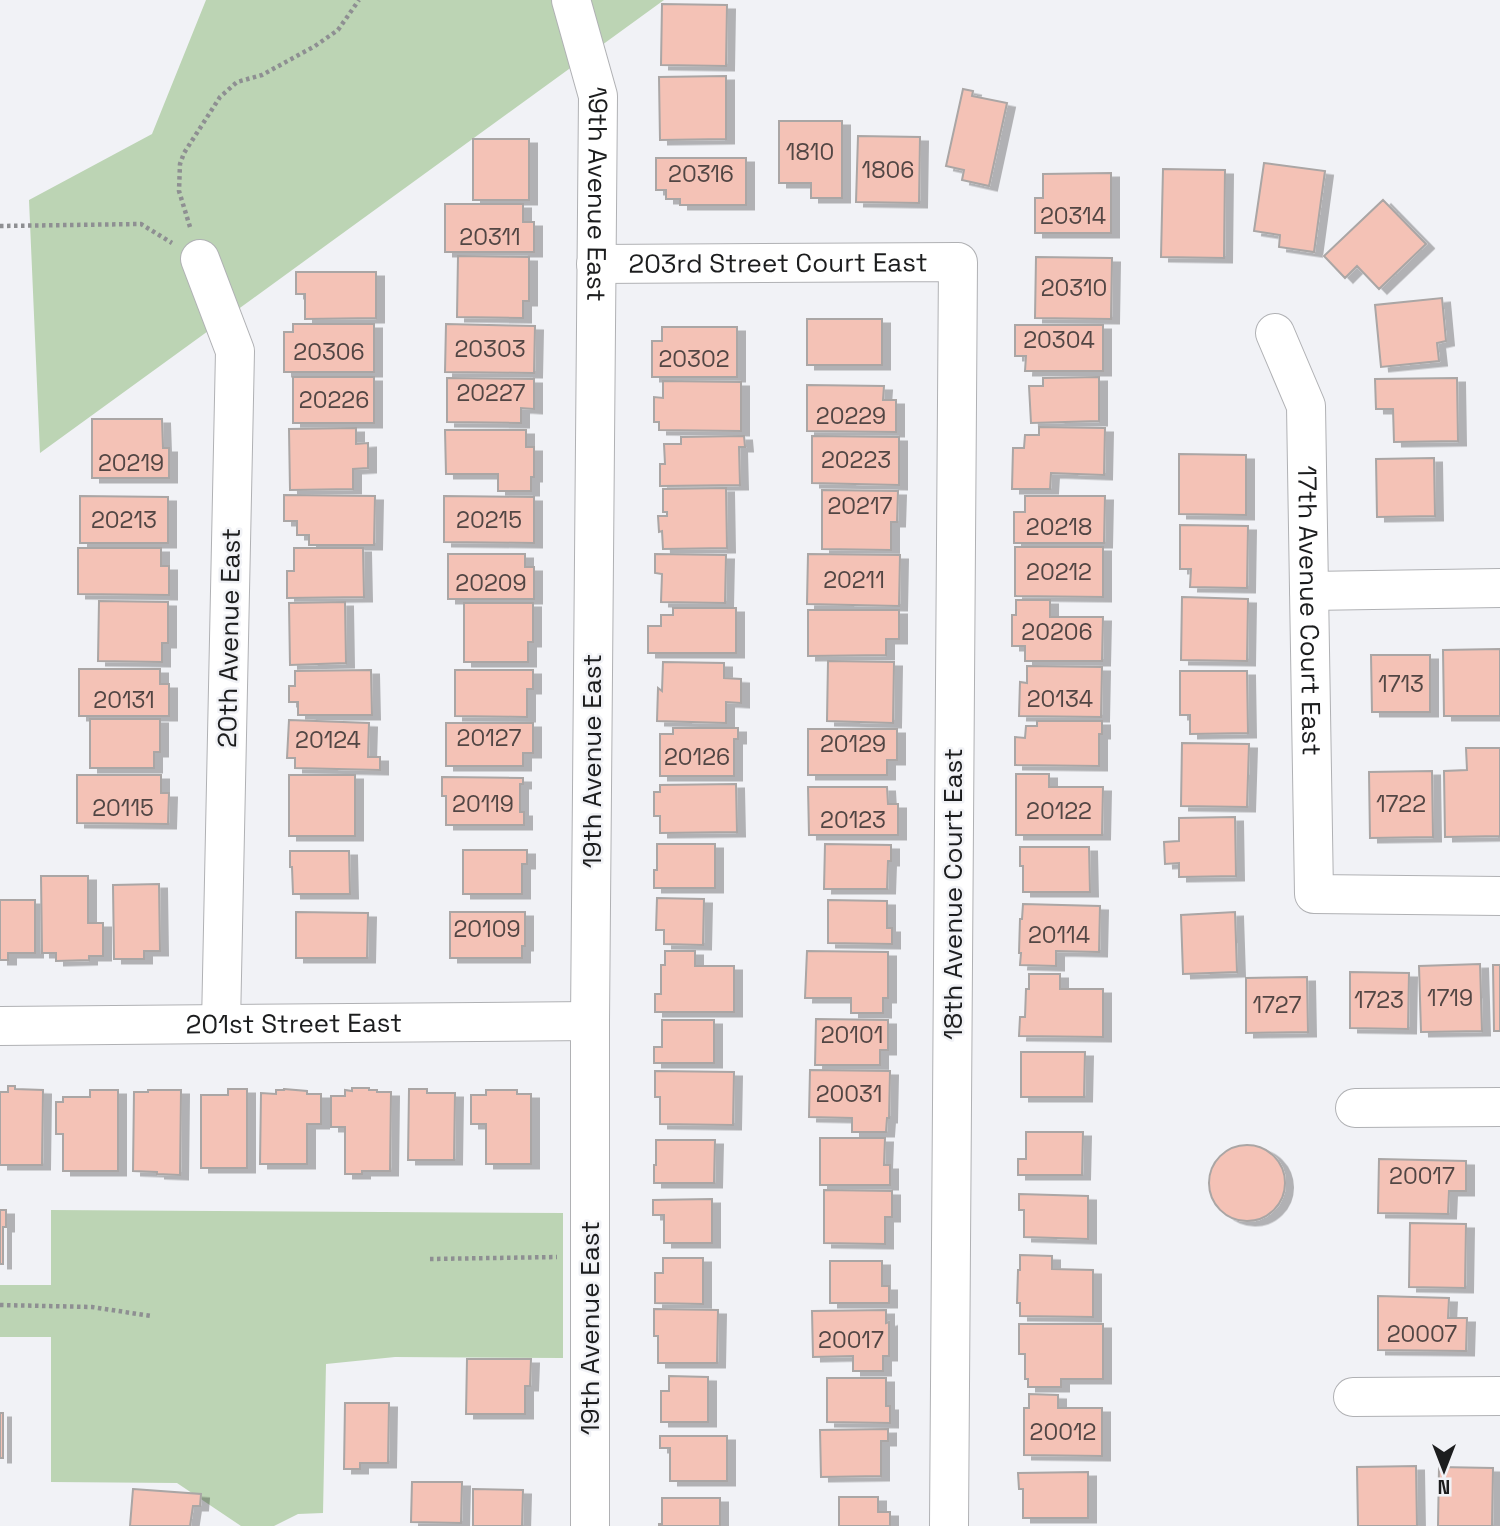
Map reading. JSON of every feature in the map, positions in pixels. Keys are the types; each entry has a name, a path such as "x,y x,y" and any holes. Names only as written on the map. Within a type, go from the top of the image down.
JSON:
{"street":[{"name":"19th Avenue East","path":"570,0 598,96 590,1021 590,1526"},
{"name":"20th Avenue East","path":"200,259 235,351 221,1024"},
{"name":"203rd Street Court East","path":"596,264 958,262"},
{"name":"18th Avenue Court East","path":"948,1526 958,262"},
{"name":"17th Avenue Court East","path":"1275,333 1306,406 1314,894 1500,896"},
{"path":"1309,591 1500,588"},
{"name":"201st Street East","path":"0,1026 590,1021"},
{"path":"1355,1108 1500,1107"},
{"path":"1353,1397 1500,1396"}],"path":[{"path":"200,259 179,191 178,174 184,153 220,97 237,82 262,75 315,46 338,30 359,0"},
{"path":"0,226 141,224 200,259"},
{"path":"430,1259 590,1257"},
{"path":"0,1305 92,1307 151,1316"}],"green space":[{"path":"206,0 664,0 40,453 29,200 152,134"},
{"path":"51,1210 563,1213 563,1358 395,1357 326,1364 323,1513 298,1514 274,1526 241,1526 177,1483 51,1482 51,1337 0,1337 0,1285 51,1285"}],"building":[{"path":"662,4 727,5 726,66 661,65"},
{"path":"726,76 726,139 660,140 659,77"},
{"path":"963,89 973,91 972,96 1007,103 989,186 962,180 964,170 946,166"},
{"path":"779,121 842,121 842,198 811,198 811,183 779,183"},
{"path":"858,136 920,137 919,203 856,202"},
{"path":"473,139 529,139 529,200 473,200"},
{"path":"656,158 746,158 746,205 680,205 680,199 666,199 666,190 656,190"},
{"path":"1264,163 1325,171 1314,252 1279,247 1280,235 1254,231"},
{"path":"1163,169 1225,170 1224,258 1161,257"},
{"path":"1111,173 1111,233 1035,233 1035,198 1043,198 1043,174"},
{"path":"1383,200 1426,244 1379,289 1357,266 1345,278 1324,256"},
{"path":"445,204 523,204 523,222 534,222 534,252 445,252"},
{"path":"458,256 529,257 529,301 523,301 523,318 457,317"},
{"path":"1036,257 1112,258 1111,319 1035,318"},
{"path":"296,272 376,272 376,318 305,319 305,294 296,294"},
{"path":"1442,298 1446,341 1437,343 1439,361 1381,367 1375,305"},
{"path":"807,319 882,319 882,365 807,365"},
{"path":"293,324 374,324 374,372 284,372 284,332 293,332"},
{"path":"446,324 535,326 534,373 445,372"},
{"path":"1015,325 1103,325 1103,371 1025,371 1026,356 1015,356"},
{"path":"662,327 737,327 737,377 652,377 652,341 662,341"},
{"path":"293,377 374,377 374,423 293,423"},
{"path":"1099,377 1099,421 1031,423 1029,386 1043,386 1043,378"},
{"path":"447,378 534,379 534,409 521,408 521,423 447,422"},
{"path":"1457,378 1458,441 1394,442 1393,409 1376,409 1375,379"},
{"path":"663,381 741,382 741,431 659,430 659,422 654,422 654,397 663,398"},
{"path":"807,385 884,386 883,400 896,400 896,432 807,431"},
{"path":"92,419 162,419 163,448 169,448 169,478 92,478"},
{"path":"1039,427 1105,428 1104,475 1051,473 1050,489 1012,489 1013,448 1024,448 1025,435 1039,435"},
{"path":"356,428 356,444 368,443 368,468 353,469 353,489 290,490 289,429"},
{"path":"445,430 526,430 526,447 534,447 531,491 498,491 498,474 446,474"},
{"path":"744,436 745,447 739,447 740,485 660,486 660,464 665,464 664,444 681,444 681,437"},
{"path":"812,436 899,437 899,485 812,483"},
{"path":"1179,454 1246,455 1246,515 1179,514"},
{"path":"1434,458 1435,516 1377,517 1376,459"},
{"path":"726,488 727,548 663,549 658,516 667,516 667,512 663,512 663,489"},
{"path":"822,490 898,491 897,522 891,522 891,550 822,549"},
{"path":"284,495 375,496 374,545 309,545 309,535 297,535 297,521 284,521"},
{"path":"80,496 168,497 168,543 80,543"},
{"path":"444,496 534,497 534,543 444,542"},
{"path":"1025,496 1105,496 1104,543 1014,543 1014,512 1025,512"},
{"path":"1180,525 1248,526 1247,588 1190,587 1191,569 1180,569"},
{"path":"1015,547 1103,547 1103,597 1015,596"},
{"path":"78,548 161,548 161,566 169,566 169,595 78,594"},
{"path":"294,548 363,548 364,597 287,598 287,571 294,571"},
{"path":"448,554 525,554 525,567 534,567 534,599 448,599"},
{"path":"655,554 726,555 725,603 661,602 662,574 655,573"},
{"path":"808,554 900,555 899,606 807,604"},
{"path":"1182,597 1248,599 1247,661 1181,660"},
{"path":"1016,600 1050,600 1050,617 1103,617 1102,661 1025,661 1025,646 1012,646 1012,615 1016,615"},
{"path":"99,601 168,602 168,643 162,643 162,662 98,661"},
{"path":"345,602 346,663 290,665 289,603"},
{"path":"464,603 533,603 533,642 528,642 528,662 464,662"},
{"path":"673,608 736,608 736,653 648,653 648,626 661,626 661,615 673,615"},
{"path":"808,610 899,610 899,639 886,639 886,655 808,656"},
{"path":"1500,649 1500,716 1444,716 1443,650"},
{"path":"1371,655 1430,655 1430,712 1372,712"},
{"path":"828,661 894,662 893,723 827,721"},
{"path":"663,662 724,663 724,678 741,679 741,703 726,702 726,723 657,721 658,688 662,691"},
{"path":"1027,666 1102,667 1101,717 1019,716 1020,682 1027,683"},
{"path":"79,669 160,669 160,684 169,684 169,716 79,716"},
{"path":"371,670 372,715 298,715 298,702 289,702 289,686 295,686 295,671"},
{"path":"455,670 533,670 533,689 527,689 527,717 455,716"},
{"path":"1180,671 1247,671 1248,733 1190,734 1190,715 1180,715"},
{"path":"90,719 160,719 160,752 154,752 154,768 90,768"},
{"path":"289,720 369,723 368,757 380,757 380,770 295,768 295,758 287,758"},
{"path":"1037,721 1102,721 1102,734 1099,734 1099,766 1015,765 1015,737 1025,738 1026,726 1037,726"},
{"path":"446,723 533,723 533,753 523,753 523,766 446,766"},
{"path":"673,728 738,728 738,739 734,739 734,776 660,776 660,734 673,734"},
{"path":"808,729 897,729 897,760 887,760 887,775 808,775"},
{"path":"1182,743 1249,744 1247,807 1181,806"},
{"path":"1466,748 1500,748 1500,836 1445,837 1444,771 1467,770"},
{"path":"1432,771 1433,837 1370,838 1369,772"},
{"path":"1016,774 1049,774 1049,787 1103,787 1102,835 1016,835"},
{"path":"77,775 161,775 161,793 169,793 168,824 77,823"},
{"path":"289,775 355,775 355,836 289,836"},
{"path":"442,777 523,778 523,784 520,784 520,812 524,812 524,825 446,825 446,796 442,796"},
{"path":"736,784 737,832 660,833 660,816 654,816 654,792 660,792 660,785"},
{"path":"808,787 887,787 888,804 898,804 898,835 809,835"},
{"path":"1235,817 1236,876 1179,877 1179,863 1165,864 1164,842 1179,841 1179,818"},
{"path":"657,844 715,844 715,888 654,888"},
{"path":"825,844 891,845 887,889 824,889"},
{"path":"1020,847 1089,847 1090,892 1023,892"},
{"path":"463,850 527,850 527,864 522,864 522,894 463,894"},
{"path":"290,851 349,851 350,894 293,894"},
{"path":"41,876 88,876 88,923 103,923 103,956 89,956 89,960 56,961 56,953 42,953"},
{"path":"159,884 160,951 144,951 144,959 114,959 113,885"},
{"path":"657,898 704,899 703,945 664,944 664,930 656,930"},
{"path":"0,900 35,900 35,953 8,953 8,960 0,960"},
{"path":"828,900 887,901 887,928 892,928 892,944 828,943"},
{"path":"1023,904 1100,906 1099,952 1056,951 1056,966 1020,965 1020,919"},
{"path":"296,912 368,913 367,958 296,958"},
{"path":"450,912 525,912 525,946 522,946 522,958 450,958"},
{"path":"1235,912 1237,972 1183,974 1181,915"},
{"path":"665,951 695,951 695,966 734,966 734,1012 655,1012 655,994 661,994 661,965 665,965"},
{"path":"807,951 888,952 888,998 883,998 883,1013 851,1013 851,998 805,998"},
{"path":"1480,964 1482,1031 1421,1032 1419,966"},
{"path":"1493,965 1500,965 1500,1031 1494,1031"},
{"path":"1350,972 1409,973 1408,1029 1350,1028"},
{"path":"1029,974 1060,974 1060,989 1103,989 1103,1037 1019,1036 1020,1017 1025,1017"},
{"path":"1307,977 1308,1032 1246,1033 1246,978"},
{"path":"816,1019 888,1020 888,1050 880,1050 880,1065 815,1065"},
{"path":"662,1020 714,1020 714,1063 654,1063 654,1047 662,1047"},
{"path":"1021,1052 1085,1052 1084,1097 1021,1097"},
{"path":"810,1070 890,1071 886,1132 852,1132 852,1118 809,1117"},
{"path":"655,1071 734,1072 733,1125 660,1124 660,1097 655,1097"},
{"path":"8,1086 15,1086 15,1089 43,1090 42,1165 0,1165 0,1092 8,1092"},
{"path":"352,1088 391,1092 390,1171 345,1174 345,1127 331,1127 331,1096 345,1096 345,1090 352,1091"},
{"path":"228,1089 247,1089 247,1168 201,1168 201,1095 228,1095"},
{"path":"409,1089 427,1089 427,1093 455,1093 454,1160 408,1160"},
{"path":"90,1090 118,1090 118,1171 63,1171 63,1134 56,1134 56,1102 63,1102 63,1097 90,1097"},
{"path":"181,1090 180,1175 133,1171 134,1092"},
{"path":"276,1090 321,1094 321,1124 307,1124 307,1164 260,1164 261,1093 276,1094"},
{"path":"486,1090 517,1090 517,1094 531,1094 531,1164 486,1164 486,1124 471,1124 471,1095 486,1095"},
{"path":"1026,1132 1083,1132 1082,1175 1018,1175 1018,1159 1026,1159"},
{"path":"820,1138 885,1138 884,1165 890,1165 890,1185 820,1185"},
{"path":"656,1140 715,1140 714,1183 654,1183"},
{"path":"1247,1145 1262,1148 1274,1156 1282,1168 1285,1183 1282,1198 1274,1210 1262,1218 1247,1221 1232,1218 1220,1210 1212,1198 1209,1183 1212,1168 1220,1156 1232,1148"},
{"path":"1379,1159 1466,1161 1466,1191 1449,1191 1448,1214 1378,1213"},
{"path":"824,1190 892,1191 892,1217 885,1217 885,1244 824,1243"},
{"path":"1019,1194 1088,1196 1088,1239 1024,1237 1024,1210 1019,1210"},
{"path":"712,1199 712,1243 664,1243 664,1215 653,1215 653,1200"},
{"path":"0,1210 6,1210 3,1264 0,1264"},
{"path":"1410,1223 1466,1224 1465,1288 1409,1287"},
{"path":"1020,1255 1052,1256 1052,1269 1093,1270 1093,1317 1020,1316 1020,1303 1017,1303"},
{"path":"663,1258 703,1258 703,1304 655,1303 655,1273 663,1273"},
{"path":"830,1261 882,1261 882,1286 889,1286 889,1303 830,1303"},
{"path":"1378,1296 1449,1298 1448,1318 1467,1318 1466,1351 1378,1350"},
{"path":"654,1309 718,1310 717,1363 658,1363"},
{"path":"886,1310 886,1323 889,1322 889,1356 883,1356 883,1371 853,1371 853,1356 813,1357 812,1311"},
{"path":"1019,1324 1103,1324 1103,1379 1061,1379 1061,1387 1028,1387 1028,1379 1025,1379 1025,1354 1019,1354"},
{"path":"467,1359 531,1359 530,1386 525,1386 525,1414 466,1414"},
{"path":"669,1376 708,1377 708,1422 661,1422 661,1391 669,1391"},
{"path":"827,1378 886,1378 886,1406 890,1406 890,1423 827,1422"},
{"path":"1029,1394 1058,1395 1058,1408 1102,1408 1102,1456 1024,1455 1024,1408 1029,1408"},
{"path":"345,1403 389,1403 388,1463 360,1463 360,1469 344,1469"},
{"path":"0,1413 3,1413 3,1458 0,1458"},
{"path":"888,1429 888,1441 881,1441 881,1476 821,1477 820,1430"},
{"path":"660,1436 727,1436 727,1481 670,1481 670,1448 660,1448"},
{"path":"1416,1466 1417,1526 1358,1526 1357,1467"},
{"path":"1439,1467 1493,1468 1492,1526 1438,1526"},
{"path":"1088,1472 1088,1518 1023,1518 1023,1489 1019,1489 1018,1473"},
{"path":"412,1482 462,1482 461,1523 411,1522"},
{"path":"133,1489 201,1494 200,1506 193,1506 190,1526 130,1526"},
{"path":"473,1489 523,1490 522,1526 473,1526"},
{"path":"839,1497 878,1497 878,1512 890,1512 890,1526 839,1526"},
{"path":"662,1498 720,1498 720,1526 659,1526 662,1524"}]}
